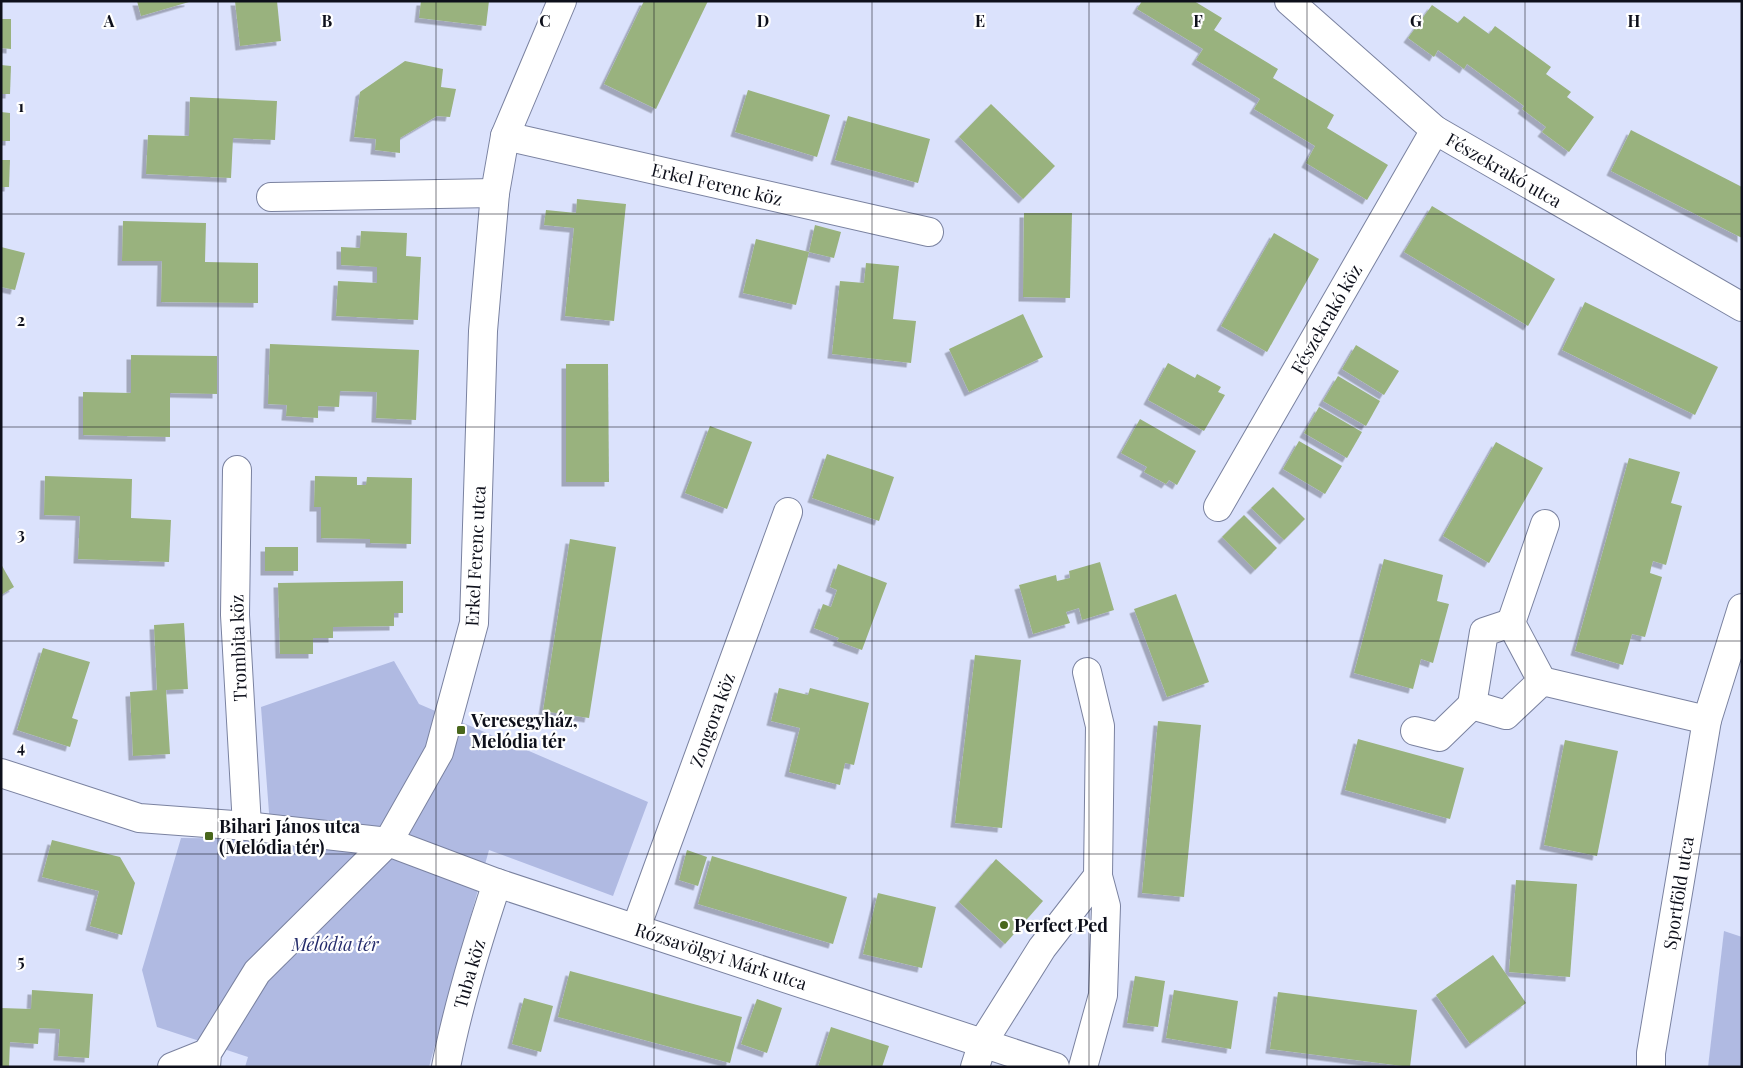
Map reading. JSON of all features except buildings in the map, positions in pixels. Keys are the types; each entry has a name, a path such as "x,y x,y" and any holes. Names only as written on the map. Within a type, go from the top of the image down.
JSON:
{"street":[{"name":"Erkel Ferenc utca","path":"206,1060 257,972 388,842 439,752 474,623 483,331 495,193 505,136 562,1"},
{"name":"Fészekrakó utca","path":"1289,1 1435,130 1742,308"},
{"name":"Fészekrakó köz","path":"1218,508 1435,130"},
{"name":"Erkel Ferenc köz","path":"505,136 928,232"},
{"path":"271,197 495,193"},
{"name":"Trombita köz","path":"237,470 235,615 246,826"},
{"name":"Zongora köz","path":"636,928 788,512"},
{"path":"1545,524 1511,623 1542,681 1707,720"},
{"name":"Sportföld utca","path":"1651,1067 1651,1053 1707,720 1742,608"},
{"path":"1415,731 1439,737 1472,705 1484,632 1511,623"},
{"path":"1083,1067 1103,995 1106,906 1098,876 1100,726 1087,672"},
{"path":"1472,705 1506,715 1542,681"},
{"name":"Rózsavölgyi Márk utca","path":"1,773 139,818 246,826 388,842 497,883 636,928 979,1054 1055,1067"},
{"path":"979,1054 1042,948 1098,876"},
{"name":"Tuba köz","path":"446,1067 453,1034 484,922 497,883"},
{"path":"172,1067 206,1060"}],"green space":[{"name":"Melódia tér","path":"394,661 419,704 648,802 613,896 489,850 429,1067 245,1067 248,1057 157,1027 142,970 181,838 271,839 261,707"},
{"path":"1724,931 1742,937 1742,1067 1708,1067"}],"place":[{"name":"Veresegyház, Melódia tér","path":"461,730"},
{"name":"Bihari János utca (Melódia tér)","path":"209,836"},
{"name":"Perfect Ped","path":"1004,925"}]}
